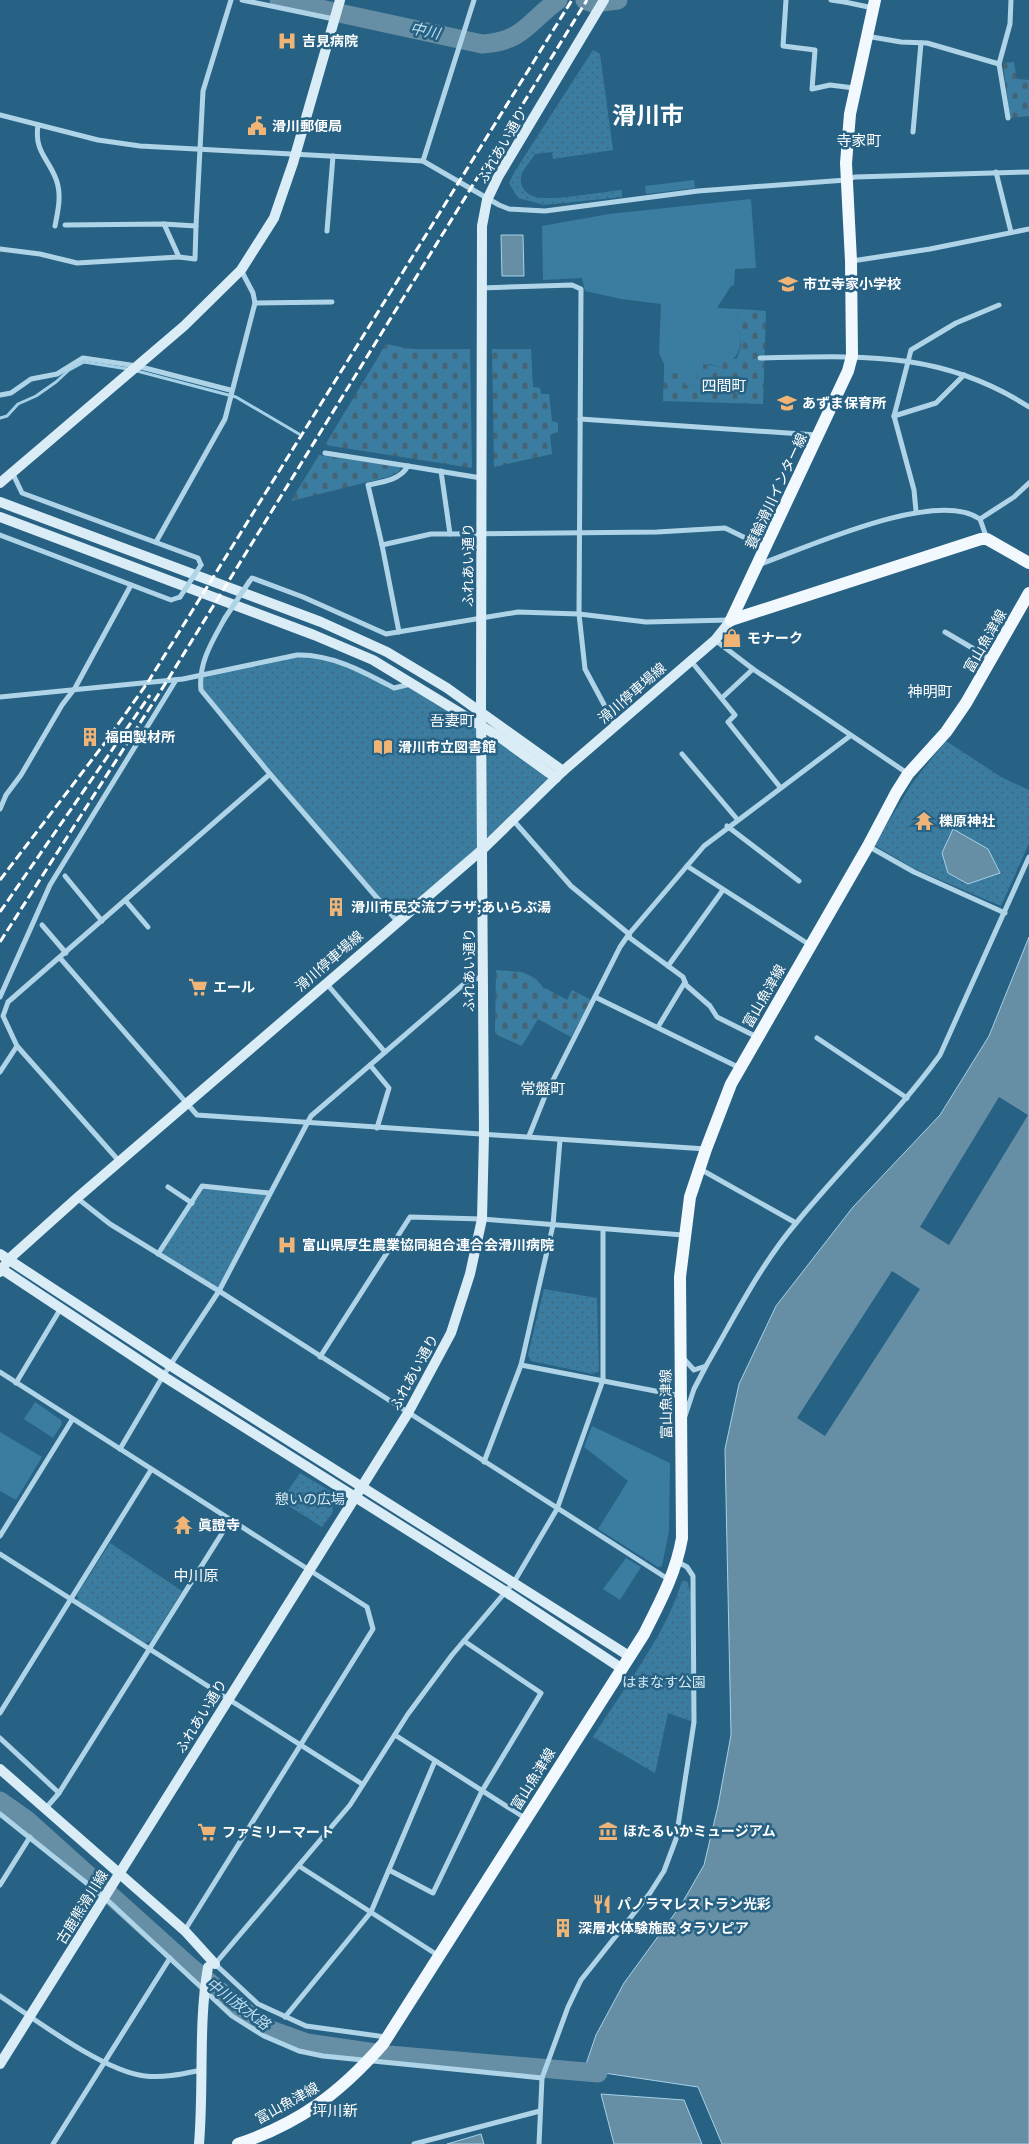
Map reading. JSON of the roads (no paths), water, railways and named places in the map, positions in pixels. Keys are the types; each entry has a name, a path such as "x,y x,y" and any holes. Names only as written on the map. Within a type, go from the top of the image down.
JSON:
{"main road":[{"name":"蓑輪滑川インター線","path":"731,620 848,372 852,356 852,261 846,180 850,114 874,4"},
{"path":"731,620 981,539 987,539 1029,563"},
{"name":"富山魚津線","path":"238,2144 274,2130 310,2111 339,2090 370,2059 385,2040 644,1634 671,1581 678,1562 682,1538 680,1277 683,1235 690,1197 706,1149 731,1084 908,774 946,732 992,659 1029,593"}],"street":[{"path":"0,249 40,254 77,263 179,258 195,259 203,91 231,0"},
{"path":"0,483 205,307 241,270 274,218 295,155 337,11 242,0"},
{"path":"423,161 474,0"},
{"name":"ふれあい通り","path":"117,1877 408,1413 451,1333 470,1274 482,1219 484,1134 481,726 482,226 487,200 511,154 604,0"},
{"path":"786,0 783,46 815,50 812,89 830,85 855,89"},
{"path":"831,0 874,4"},
{"path":"1008,118 998,64 1010,24 1011,0"},
{"path":"866,36 901,42 928,43 998,64"},
{"path":"913,132 920,43"},
{"path":"0,115 115,143 140,146 423,161 483,194 487,200 509,208 545,211 698,191 846,180 855,177 1029,172"},
{"path":"38,125 38,146 56,178 60,198 55,226"},
{"path":"327,231 333,156"},
{"path":"996,172 1011,232"},
{"path":"65,226 164,224 196,226"},
{"path":"164,224 179,258"},
{"path":"852,261 930,248 1029,228"},
{"path":"156,542 225,419 230,390 255,303 253,293 241,270"},
{"path":"481,288 572,285 581,289 579,614 585,669 616,725"},
{"path":"255,303 332,302"},
{"path":"916,512 914,490 894,416 911,350 956,323 999,305"},
{"path":"760,358 852,356 937,365 1005,392 1029,407"},
{"path":"0,395 11,393 31,379 57,374 83,358 137,366 230,390"},
{"path":"894,416 936,403 964,375"},
{"path":"580,419 819,435"},
{"path":"325,453 482,478"},
{"path":"400,632 368,485 389,480 404,473 408,466"},
{"path":"441,471 450,534"},
{"path":"0,535 171,600 180,597 200,565 198,558 22,493 12,472"},
{"path":"980,519 1014,497 1029,483"},
{"path":"0,502 320,622 387,652 425,673 481,712 559,775"},
{"path":"757,566 860,527 916,512 971,514 980,519 987,539"},
{"path":"0,517 314,635 373,660 559,775"},
{"path":"382,545 431,534 579,534 724,528 766,548"},
{"path":"397,921 270,774 201,690 200,676 209,646 252,578 303,597 386,634 518,612 579,614 646,622 731,620"},
{"path":"0,809 3,795 21,775 74,688 131,585"},
{"name":"滑川停車場線","path":"0,1270 4,1257 77,1198 483,849 559,775 715,640 731,620"},
{"path":"945,632 992,659"},
{"path":"715,640 753,669 908,774"},
{"path":"0,697 74,688 176,680 296,655 315,654 360,670 394,688 414,684"},
{"path":"690,660 735,715 728,722 780,787"},
{"path":"724,696 753,669"},
{"path":"0,997 50,885 176,680"},
{"path":"529,1136 545,1096 629,934 704,846 736,819 850,736"},
{"path":"682,754 736,819"},
{"path":"3,1016 8,1002 270,774"},
{"path":"512,819 571,886 629,934 630,938 683,977 685,982 710,1006 717,1016 757,1038"},
{"path":"727,826 799,881"},
{"path":"868,846 914,872 1005,913"},
{"path":"682,1426 694,1390 706,1366 756,1280 796,1223 906,1098 940,1055 1029,857"},
{"path":"687,866 810,945"},
{"path":"65,876 102,921"},
{"path":"668,966 723,890"},
{"path":"125,900 148,927"},
{"path":"42,925 66,953"},
{"path":"60,958 197,1115 706,1149"},
{"path":"120,1449 163,1376 219,1291 311,1116 464,984 484,976"},
{"path":"326,982 384,1052"},
{"path":"658,1027 685,982"},
{"path":"595,997 740,1068"},
{"path":"0,1007 17,1046 120,1161"},
{"path":"817,1038 906,1098"},
{"path":"0,1072 17,1046"},
{"path":"370,1065 389,1088 377,1128"},
{"path":"484,1462 521,1365 553,1225 560,1140"},
{"path":"699,1169 796,1223"},
{"path":"158,1254 202,1186 269,1193"},
{"path":"168,1187 192,1203"},
{"path":"77,1198 110,1224 219,1291 671,1581"},
{"path":"320,1357 410,1217 482,1219 683,1235"},
{"path":"199,2144 203,2070 204,1989 211,1963 299,1866 350,1805 395,1735 464,1641 514,1582 557,1509 603,1380 603,1230"},
{"path":"4,1257 171,1366 362,1485 629,1656"},
{"path":"0,1270 163,1376 506,1592 621,1668"},
{"path":"16,1383 61,1308"},
{"path":"680,1355 694,1370 706,1366"},
{"path":"521,1365 681,1396"},
{"path":"0,1372 72,1420 367,1606 374,1629 185,1931"},
{"path":"0,1536 72,1420"},
{"path":"0,1713 151,1470"},
{"path":"46,1808 59,1793 231,1519"},
{"path":"0,1554 70,1601 362,1784"},
{"path":"539,2144 542,2077 568,2007 581,1980 650,1893 664,1871 676,1838 694,1722 693,1576 687,1567 678,1562"},
{"path":"389,1870 433,1893 482,1791 541,1693 464,1641"},
{"path":"395,1735 526,1819"},
{"path":"0,1738 59,1793"},
{"path":"286,2017 371,1912 435,1761"},
{"name":"古鹿熊滑川線","path":"0,1769 46,1808 117,1877 0,2064"},
{"path":"0,1814 105,1896 232,2016 264,2036 299,2051 322,2056 370,2059 542,2077"},
{"path":"0,1885 30,1837"},
{"path":"299,1866 439,1956"},
{"path":"117,1877 185,1931 211,1963 258,2004 306,2026 385,2040"},
{"path":"53,2144 170,1958"},
{"path":"0,1996 104,2063 144,2076 170,2077 203,2070"},
{"path":"414,2144 540,2111"}],"waterway":[{"name":"中川","path":"279,0 482,44 496,42 516,35 558,0"},
{"name":"中川","path":"585,0 593,3 618,0"},
{"path":"0,418 7,416 18,404 36,396 69,370 84,362 128,369"},
{"path":"137,371 236,397 299,434"},
{"name":"中川放水路","path":"0,1801 27,1820 188,1965 265,2028 307,2043 389,2055 598,2073"}],"railway":[{"path":"0,880 104,744 148,682 572,0"},
{"path":"0,942 167,681 587,0"},
{"path":"0,912 150,695"}],"place":[{"name":"吉見病院","path":"287,41"},
{"name":"滑川郵便局","path":"257,126"},
{"name":"市立寺家小学校","path":"788,284"},
{"name":"あずま保育所","path":"787,403"},
{"name":"モナーク","path":"732,638"},
{"name":"福田製材所","path":"90,737"},
{"name":"滑川市立図書館","path":"383,747"},
{"name":"櫟原神社","path":"924,821"},
{"name":"滑川市民交流プラザ;あいらぶ湯","path":"336,907"},
{"name":"エール","path":"198,987"},
{"name":"富山県厚生農業協同組合連合会滑川病院","path":"287,1245"},
{"name":"眞證寺","path":"183,1525"},
{"name":"ほたるいかミュージアム","path":"608,1831"},
{"name":"ファミリーマート","path":"207,1832"},
{"name":"パノラマレストラン光彩","path":"602,1904"},
{"name":"深層水体験施設 タラソピア","path":"563,1928"}],"district":[{"name":"滑川市","path":"648,116"},
{"name":"寺家町","path":"859,141"},
{"name":"四間町","path":"724,386"},
{"name":"神明町","path":"930,692"},
{"name":"吾妻町","path":"452,721"},
{"name":"常盤町","path":"543,1089"},
{"name":"中川原","path":"196,1576"},
{"name":"坪川新","path":"335,2111"}],"park label":[{"name":"憩いの広場","path":"310,1499"},
{"name":"はまなす公園","path":"664,1682"}]}
